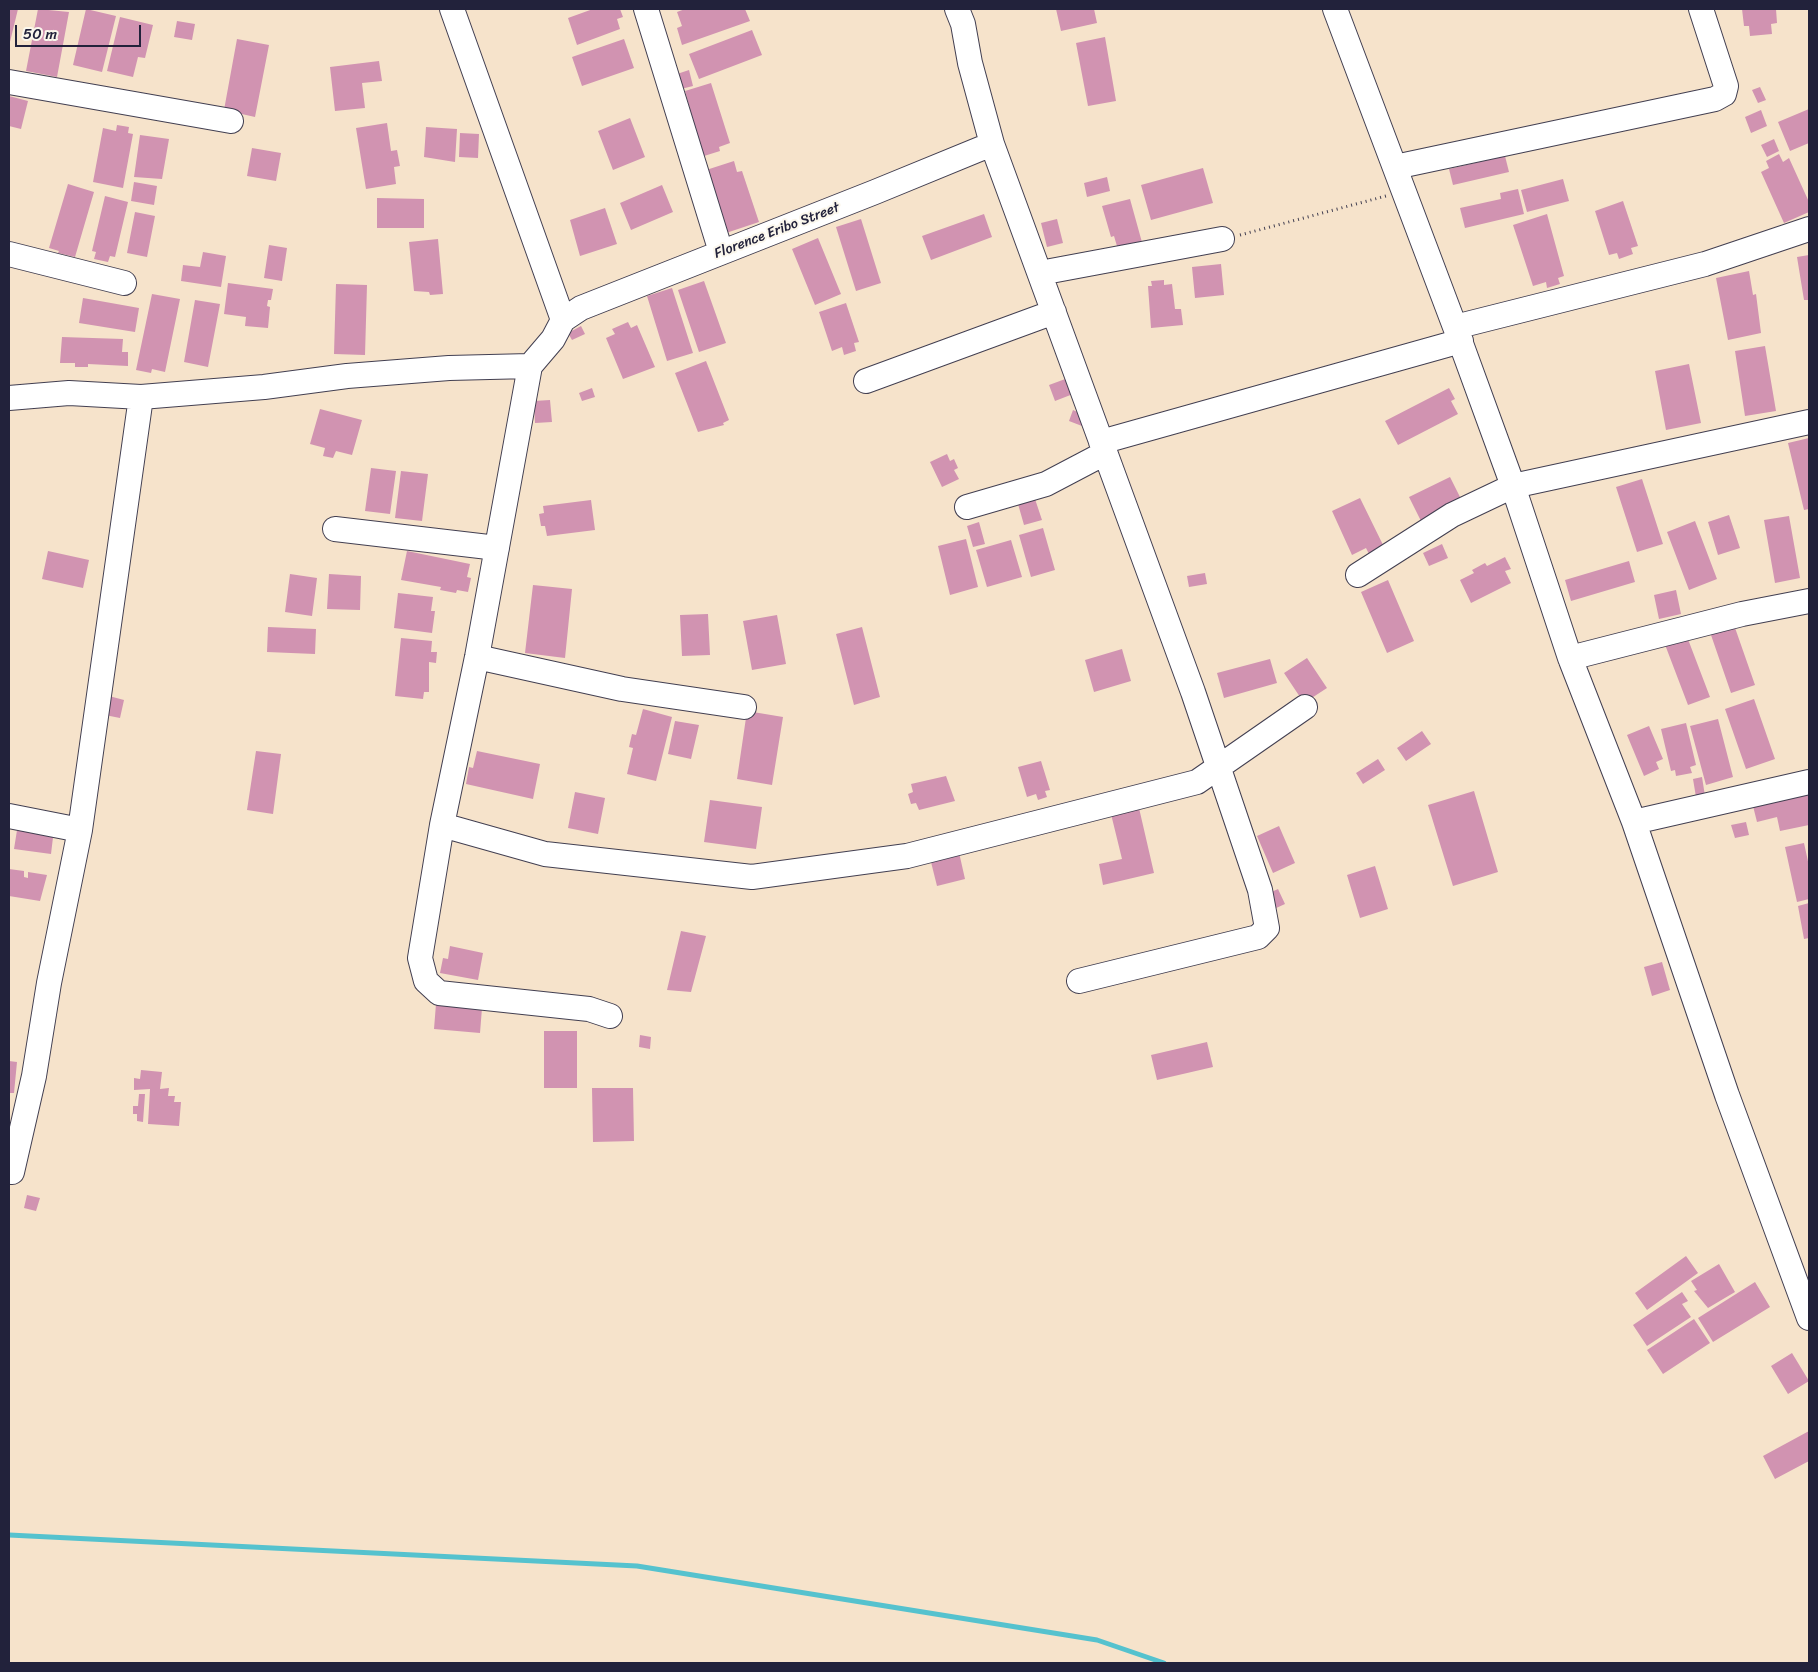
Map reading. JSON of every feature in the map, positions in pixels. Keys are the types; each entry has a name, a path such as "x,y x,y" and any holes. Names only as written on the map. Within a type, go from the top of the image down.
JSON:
{"street":[{"path":"452,9 563,320 553,339 530,366 477,657 442,825 420,958 426,982 439,993 589,1010 610,1016"},
{"path":"646,9 721,252"},
{"path":"957,9 963,24 970,62 992,144 1219,768 1260,890 1267,928 1258,937 1079,981"},
{"path":"1335,9 1458,334 1513,486 1570,658 1634,822 1727,1095 1809,1318"},
{"path":"1395,167 1715,99 1724,94 1726,86 1701,9"},
{"path":"9,82 232,121"},
{"name":"Florence Eribo Street","path":"563,320 581,308 992,144"},
{"path":"967,508 1046,484 1103,447 1458,334 1705,264 1809,229"},
{"path":"1040,274 1222,239"},
{"path":"9,254 124,283"},
{"path":"866,381 1054,312"},
{"path":"9,398 69,393 141,397 264,387 356,375 449,368 530,366"},
{"path":"12,1172 34,1076 49,983 80,830 141,397"},
{"path":"1358,575 1452,516 1513,486 1809,422"},
{"path":"335,529 497,548"},
{"path":"1570,658 1742,614 1809,601"},
{"path":"477,657 622,689 744,707"},
{"path":"442,825 545,854 752,877 907,856 1196,782 1305,708"},
{"path":"1634,822 1809,782"},
{"path":"9,816 80,830"}],"path":[{"path":"1222,239 1404,191"}],"building":[{"path":"9,9 18,9 9,46"},
{"path":"38,9 69,12 57,77 26,71"},
{"path":"86,9 116,16 102,72 73,65"},
{"path":"593,9 620,9 623,17 617,19 620,29 577,45 568,18"},
{"path":"685,9 745,9 750,21 682,45 677,28 682,26 677,12"},
{"path":"1056,9 1094,9 1097,23 1061,31"},
{"path":"1742,9 1776,9 1777,23 1771,24 1772,34 1750,36 1749,26 1744,26"},
{"path":"120,17 153,25 145,58 138,57 133,77 107,71"},
{"path":"177,21 195,24 192,40 174,37"},
{"path":"752,30 762,55 699,79 689,54"},
{"path":"1105,37 1116,101 1088,106 1076,43"},
{"path":"237,39 269,45 255,117 224,110"},
{"path":"624,39 634,68 582,86 572,57"},
{"path":"379,61 382,81 362,83 365,108 335,111 330,67"},
{"path":"689,70 693,86 681,89 677,74"},
{"path":"711,83 730,143 719,147 720,151 704,156 687,110 690,109 685,91"},
{"path":"1760,87 1766,100 1758,103 1752,90"},
{"path":"9,96 28,101 21,129 9,126"},
{"path":"1809,109 1809,143 1790,151 1778,122"},
{"path":"1761,110 1767,126 1751,133 1745,117"},
{"path":"630,118 645,157 613,170 598,131"},
{"path":"387,123 391,151 397,150 400,166 394,167 396,184 366,189 356,128"},
{"path":"117,125 129,127 128,133 133,134 123,188 93,182 103,128 116,131"},
{"path":"426,127 457,129 455,162 424,157"},
{"path":"460,133 479,134 478,158 459,157"},
{"path":"140,135 169,139 162,179 134,177"},
{"path":"1774,139 1779,151 1767,157 1761,145"},
{"path":"252,148 281,153 276,181 247,176"},
{"path":"1779,154 1783,162 1789,158 1809,202 1809,212 1784,223 1761,172 1769,168 1766,161"},
{"path":"1505,156 1509,172 1453,185 1449,169"},
{"path":"734,161 737,172 742,171 759,222 720,235 700,172"},
{"path":"1203,168 1213,203 1151,220 1141,185"},
{"path":"1107,177 1110,191 1087,197 1084,183"},
{"path":"1563,179 1569,201 1527,212 1521,190"},
{"path":"134,182 157,186 154,205 131,201"},
{"path":"68,184 94,192 75,257 58,253 59,251 49,248"},
{"path":"662,185 673,212 631,230 620,203"},
{"path":"1518,189 1524,214 1465,228 1460,208 1501,199 1500,193"},
{"path":"105,196 128,202 115,257 110,256 108,262 94,259 96,252 92,251"},
{"path":"377,198 424,199 424,228 377,228"},
{"path":"1130,199 1143,246 1119,253 1114,236 1111,237 1102,206"},
{"path":"1623,201 1638,246 1631,248 1633,254 1619,259 1617,253 1609,255 1595,211"},
{"path":"605,208 617,244 580,256 570,220"},
{"path":"135,212 155,216 147,257 127,253"},
{"path":"984,214 992,237 931,260 922,236"},
{"path":"1547,214 1564,276 1558,278 1560,284 1547,288 1546,282 1533,286 1513,225"},
{"path":"861,219 881,283 856,291 836,227"},
{"path":"1057,219 1063,243 1047,247 1041,223"},
{"path":"818,238 841,294 815,305 792,249"},
{"path":"438,239 443,294 430,295 429,292 414,291 409,242"},
{"path":"269,245 287,248 282,281 264,278"},
{"path":"203,252 226,256 221,287 181,281 183,265 200,267"},
{"path":"1809,255 1809,300 1804,300 1797,257"},
{"path":"1221,264 1224,295 1195,298 1192,267"},
{"path":"1749,271 1753,295 1756,294 1761,333 1728,340 1716,278"},
{"path":"1164,280 1164,285 1172,284 1175,309 1181,309 1183,325 1151,328 1148,286 1152,286 1151,281"},
{"path":"704,281 726,343 699,352 678,290"},
{"path":"228,283 273,289 271,300 268,300 267,306 270,307 268,328 245,326 246,317 224,314"},
{"path":"336,284 367,285 365,355 334,354"},
{"path":"672,288 693,353 667,361 647,296"},
{"path":"152,294 180,299 165,372 152,369 151,373 136,370"},
{"path":"83,298 139,308 135,332 79,323"},
{"path":"195,300 220,304 208,367 184,362"},
{"path":"846,303 859,342 854,343 856,351 844,355 842,347 832,351 819,312"},
{"path":"628,322 631,328 637,325 655,367 623,379 606,338 615,334 612,329"},
{"path":"581,326 585,334 572,340 568,333"},
{"path":"62,337 123,339 122,352 128,352 128,366 88,364 88,367 75,367 75,363 60,363"},
{"path":"1765,346 1776,411 1745,416 1735,351"},
{"path":"706,361 729,420 723,423 724,425 698,432 675,373"},
{"path":"1689,364 1701,423 1666,430 1655,371"},
{"path":"1068,378 1073,394 1055,401 1049,385"},
{"path":"592,388 595,397 582,401 579,393"},
{"path":"1449,388 1455,399 1451,401 1458,414 1398,445 1385,421"},
{"path":"550,400 552,422 535,423 534,401"},
{"path":"320,409 362,420 352,455 336,451 333,458 323,456 325,448 310,444"},
{"path":"1073,410 1086,416 1082,426 1069,421"},
{"path":"1809,438 1809,509 1804,510 1788,443"},
{"path":"947,454 950,461 954,459 958,468 954,470 959,479 942,487 930,462"},
{"path":"371,468 396,471 390,514 365,511"},
{"path":"401,471 428,474 422,521 395,518"},
{"path":"1450,477 1462,501 1421,521 1409,497"},
{"path":"1642,479 1663,544 1637,552 1616,487"},
{"path":"1360,498 1385,549 1370,556 1366,548 1352,555 1332,511"},
{"path":"1035,499 1042,520 1024,525 1018,504"},
{"path":"591,500 595,530 547,536 545,526 541,526 539,514 544,513 543,506"},
{"path":"1729,515 1740,548 1718,555 1708,522"},
{"path":"1789,516 1800,578 1775,583 1764,520"},
{"path":"1695,521 1717,579 1689,590 1667,532"},
{"path":"979,522 985,544 973,547 967,526"},
{"path":"1043,528 1055,570 1031,577 1019,535"},
{"path":"966,539 978,587 950,595 938,546"},
{"path":"1011,540 1022,577 987,587 976,550"},
{"path":"1442,544 1448,558 1429,566 1423,553"},
{"path":"48,551 89,560 83,588 42,579"},
{"path":"407,551 470,564 467,577 471,578 468,592 457,590 456,593 440,590 441,587 401,580"},
{"path":"1505,557 1511,569 1505,571 1511,583 1471,603 1460,580 1474,573 1472,570 1485,563 1487,566"},
{"path":"1629,561 1635,582 1571,601 1565,580"},
{"path":"1205,573 1207,584 1189,587 1187,576"},
{"path":"290,574 317,578 312,616 285,612"},
{"path":"329,574 361,576 360,610 327,609"},
{"path":"1388,580 1414,641 1387,653 1361,592"},
{"path":"533,585 572,589 565,658 525,653"},
{"path":"1676,590 1681,614 1659,619 1654,595"},
{"path":"398,593 433,597 431,611 435,611 432,633 394,628"},
{"path":"708,614 710,655 682,656 680,615"},
{"path":"777,615 786,664 752,670 743,621"},
{"path":"1733,622 1755,685 1731,693 1711,635 1723,630"},
{"path":"268,627 316,629 315,654 267,652"},
{"path":"862,627 880,697 854,705 836,634"},
{"path":"1686,634 1710,697 1688,705 1664,642"},
{"path":"401,638 432,641 431,652 437,652 436,663 429,662 429,692 424,692 423,699 395,696"},
{"path":"1122,649 1131,681 1094,692 1085,660"},
{"path":"1307,658 1327,688 1304,703 1284,673"},
{"path":"1270,659 1277,683 1224,698 1217,673"},
{"path":"109,696 124,700 120,718 105,715"},
{"path":"1754,699 1775,759 1746,769 1725,709"},
{"path":"643,709 672,717 656,781 627,774 633,748 629,747 632,734 636,735"},
{"path":"747,711 783,717 772,785 737,779"},
{"path":"1718,719 1733,777 1706,785 1690,726"},
{"path":"675,721 699,725 691,759 668,754"},
{"path":"1686,723 1696,765 1690,767 1692,773 1676,776 1675,770 1671,771 1661,729"},
{"path":"1649,726 1663,759 1656,762 1659,769 1644,776 1627,735"},
{"path":"1422,731 1431,744 1406,761 1397,748"},
{"path":"256,751 281,754 273,814 247,810"},
{"path":"477,751 540,764 533,799 466,784 469,767 473,768"},
{"path":"1378,759 1385,770 1363,784 1356,773"},
{"path":"1041,761 1050,790 1045,791 1047,797 1038,800 1036,794 1027,797 1018,767"},
{"path":"946,776 955,801 919,810 916,803 911,804 908,794 913,792 911,784"},
{"path":"1702,777 1705,796 1696,797 1693,779"},
{"path":"1474,791 1498,872 1453,886 1428,805"},
{"path":"575,792 605,798 598,834 568,828"},
{"path":"1809,793 1809,825 1780,831 1777,817 1757,822 1753,806"},
{"path":"710,800 762,807 756,849 704,842"},
{"path":"1139,808 1154,873 1103,885 1099,864 1122,859 1111,814"},
{"path":"1746,822 1749,835 1735,838 1731,825"},
{"path":"18,824 54,829 51,854 14,849"},
{"path":"1279,826 1295,863 1273,873 1257,836"},
{"path":"1804,843 1809,866 1809,899 1797,902 1785,847"},
{"path":"958,848 965,879 937,886 929,854"},
{"path":"1375,866 1388,909 1360,918 1347,875"},
{"path":"9,869 24,871 24,877 28,878 28,872 47,875 40,901 9,896"},
{"path":"1278,889 1285,904 1274,909 1267,894"},
{"path":"1809,903 1809,938 1804,939 1798,906"},
{"path":"681,931 706,936 691,992 667,990"},
{"path":"450,946 483,953 478,980 440,973 443,958 448,959"},
{"path":"1662,962 1670,990 1652,996 1644,967"},
{"path":"436,1004 482,1008 480,1033 434,1029"},
{"path":"544,1031 577,1031 577,1088 544,1088"},
{"path":"640,1035 651,1037 650,1049 639,1047"},
{"path":"1207,1042 1213,1067 1157,1080 1151,1055"},
{"path":"9,1061 17,1062 14,1093 9,1093"},
{"path":"141,1070 162,1072 160,1089 169,1088 168,1096 175,1096 174,1102 181,1102 179,1126 148,1124 150,1089 134,1090 134,1078 140,1079"},
{"path":"592,1088 633,1088 634,1141 593,1142"},
{"path":"139,1094 145,1094 143,1122 137,1121 137,1114 133,1114 133,1106 138,1106"},
{"path":"27,1195 40,1198 36,1211 24,1208"},
{"path":"1686,1256 1698,1273 1647,1310 1635,1293"},
{"path":"1719,1264 1735,1292 1708,1308 1694,1291 1697,1290 1691,1281"},
{"path":"1755,1282 1770,1307 1713,1342 1698,1318"},
{"path":"1682,1292 1688,1301 1682,1304 1691,1317 1647,1346 1633,1325"},
{"path":"1694,1319 1710,1343 1663,1374 1647,1350"},
{"path":"1792,1353 1809,1381 1788,1394 1771,1366"},
{"path":"1809,1431 1809,1461 1775,1479 1763,1456"}],"waterway":[{"path":"9,1535 637,1566 1097,1640 1164,1663"}]}
